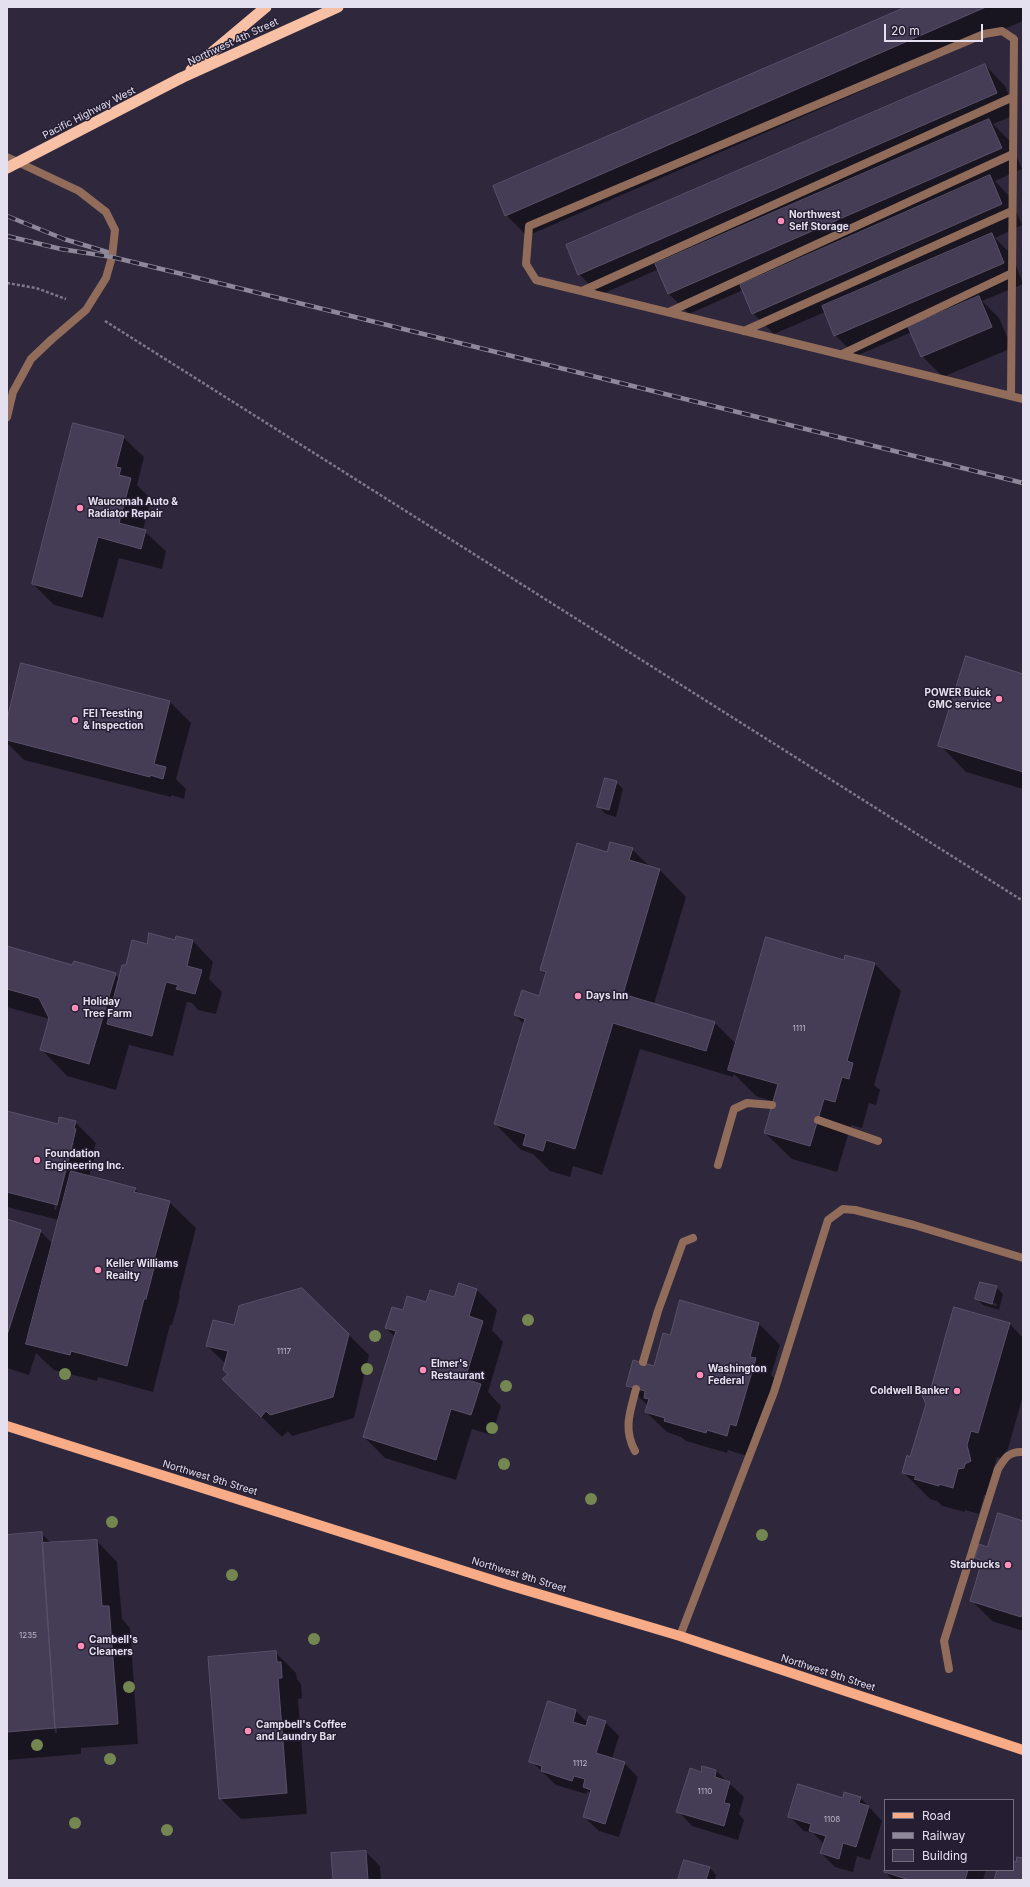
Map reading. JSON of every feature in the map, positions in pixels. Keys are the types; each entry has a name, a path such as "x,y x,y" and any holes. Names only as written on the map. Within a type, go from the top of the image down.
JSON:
{"highway":[{"path":"181,78 266,7"},
{"name":"Northwest 4th Street","path":"181,78 338,7"},
{"name":"Pacific Highway West","path":"7,168 181,78"}],"main road":[{"name":"Northwest 9th Street","path":"7,1426 498,1582 680,1636 1023,1750"}],"street":[{"path":"1011,395 1014,39 1002,31 984,34 529,226 526,264 536,280 1023,399"},
{"path":"582,291 1013,97"},
{"path":"669,312 1013,154"},
{"path":"7,157 79,191 106,212 115,230 112,257 106,278 86,310 31,358 13,392 7,417"},
{"path":"744,331 1012,211"},
{"path":"842,354 1012,273"},
{"path":"718,1165 734,1109 747,1103 772,1105"},
{"path":"818,1120 878,1141"},
{"path":"680,1636 774,1392 828,1220 843,1209 855,1210 914,1225 1023,1258"},
{"path":"643,1362 658,1311 683,1242 693,1238"},
{"path":"635,1451 627,1432 629,1415 636,1388"},
{"path":"949,1668 944,1641 998,1469 1006,1457 1013,1452 1023,1452"}],"path":[{"path":"7,283 36,288 70,301"},
{"path":"103,320 1023,901"}],"building":[{"path":"906,7 986,7 505,216 493,186"},
{"path":"985,64 997,93 578,275 566,245"},
{"path":"989,119 1002,148 668,294 655,264"},
{"path":"990,175 1002,204 752,314 740,285"},
{"path":"992,233 1004,263 834,336 822,306"},
{"path":"979,296 992,327 921,357 908,327"},
{"path":"73,423 124,436 116,467 121,468 119,475 131,478 119,523 146,530 141,549 98,537 82,597 32,584"},
{"path":"966,656 1023,674 1023,772 938,746"},
{"path":"21,663 170,701 154,764 166,767 163,779 150,775 150,777 7,740 7,720"},
{"path":"605,778 617,781 609,810 597,807"},
{"path":"610,842 633,848 629,860 660,869 623,994 715,1022 706,1051 613,1023 575,1149 546,1140 543,1151 523,1145 526,1134 494,1124 525,1019 514,1015 522,990 539,996 546,972 540,970 577,843 607,852"},
{"path":"149,933 175,940 176,936 193,940 187,966 202,970 195,994 176,989 178,985 166,982 152,1036 107,1024 122,965 126,965 132,940 147,944"},
{"path":"766,937 844,960 845,955 875,963 847,1061 853,1063 849,1079 842,1077 835,1102 824,1099 810,1146 764,1133 778,1084 728,1070"},
{"name":"Holiday Tree Farm","path":"7,946 72,965 74,961 116,973 89,1064 40,1050 49,1018 39,998 7,989"},
{"name":"Foundation Engineering Inc.","path":"7,1111 58,1124 59,1117 76,1121 74,1128 76,1129 57,1205 7,1192"},
{"path":"71,1171 136,1188 134,1192 170,1201 152,1267 154,1268 146,1299 144,1299 127,1366 71,1351 70,1355 26,1344"},
{"path":"7,1219 41,1230 7,1335"},
{"path":"980,1282 997,1286 992,1304 975,1299"},
{"path":"459,1283 477,1289 469,1316 483,1321 465,1379 481,1384 471,1415 451,1409 436,1460 363,1437 396,1331 385,1328 392,1307 403,1310 407,1296 426,1302 430,1290 454,1297"},
{"path":"302,1288 349,1334 333,1397 270,1415 266,1411 261,1417 222,1379 228,1374 223,1370 228,1351 206,1346 213,1320 234,1325 239,1306"},
{"path":"680,1300 759,1323 750,1357 756,1358 736,1426 730,1424 727,1436 707,1430 706,1433 664,1421 665,1418 645,1412 649,1399 644,1398 645,1391 626,1386 633,1360 654,1366 663,1333 670,1335"},
{"path":"954,1307 1010,1323 978,1433 971,1431 967,1445 971,1461 965,1464 964,1468 958,1469 953,1488 914,1479 916,1476 902,1473 907,1455 910,1457 926,1404 921,1393 931,1387"},
{"path":"998,1513 1023,1521 1023,1612 1021,1617 970,1601 982,1561 975,1558 979,1544 987,1547"},
{"path":"42,1532 55,1728 7,1732 7,1535"},
{"name":"Cambell's Cleaners","path":"97,1540 102,1606 109,1606 118,1724 55,1728 42,1543"},
{"name":"Campbell's Coffee and Laundry Bar","path":"276,1651 277,1662 281,1662 282,1678 278,1678 287,1793 219,1799 208,1657"},
{"path":"548,1701 576,1710 573,1722 586,1726 589,1716 606,1721 596,1753 625,1762 605,1824 583,1817 591,1790 583,1787 585,1779 574,1776 572,1781 541,1771 542,1766 529,1762"},
{"path":"702,1766 716,1770 715,1777 730,1782 724,1803 730,1804 724,1826 676,1812 690,1768 701,1772"},
{"path":"798,1784 843,1798 844,1792 861,1797 859,1803 869,1806 856,1847 843,1843 839,1859 820,1853 826,1836 809,1831 811,1824 788,1817"},
{"path":"366,1851 368,1880 333,1880 331,1853"},
{"path":"1017,1857 1023,1858 1023,1880 994,1880 997,1871 1014,1871 1014,1861 1016,1862"},
{"path":"684,1860 710,1867 706,1880 678,1880"},
{"path":"968,1871 965,1880 910,1880 884,1872"}],"railway":[{"path":"7,216 64,239 107,252"},
{"path":"7,236 61,249 112,257 1023,483"}],"place":[{"name":"Northwest Self Storage","path":"781,221"},
{"name":"Waucomah Auto & Radiator Repair","path":"80,508"},
{"name":"POWER Buick GMC service","path":"999,699"},
{"name":"FEI Teesting & Inspection","path":"75,720"},
{"name":"Days Inn","path":"578,996"},
{"name":"Holiday Tree Farm","path":"75,1008"},
{"name":"Foundation Engineering Inc.","path":"37,1160"},
{"name":"Keller Williams Reailty","path":"98,1270"},
{"name":"Elmer's Restaurant","path":"423,1370"},
{"name":"Washington Federal","path":"700,1375"},
{"name":"Coldwell Banker","path":"957,1391"},
{"name":"Starbucks","path":"1008,1565"},
{"name":"Cambell's Cleaners","path":"81,1646"},
{"name":"Campbell's Coffee and Laundry Bar","path":"248,1731"}]}
